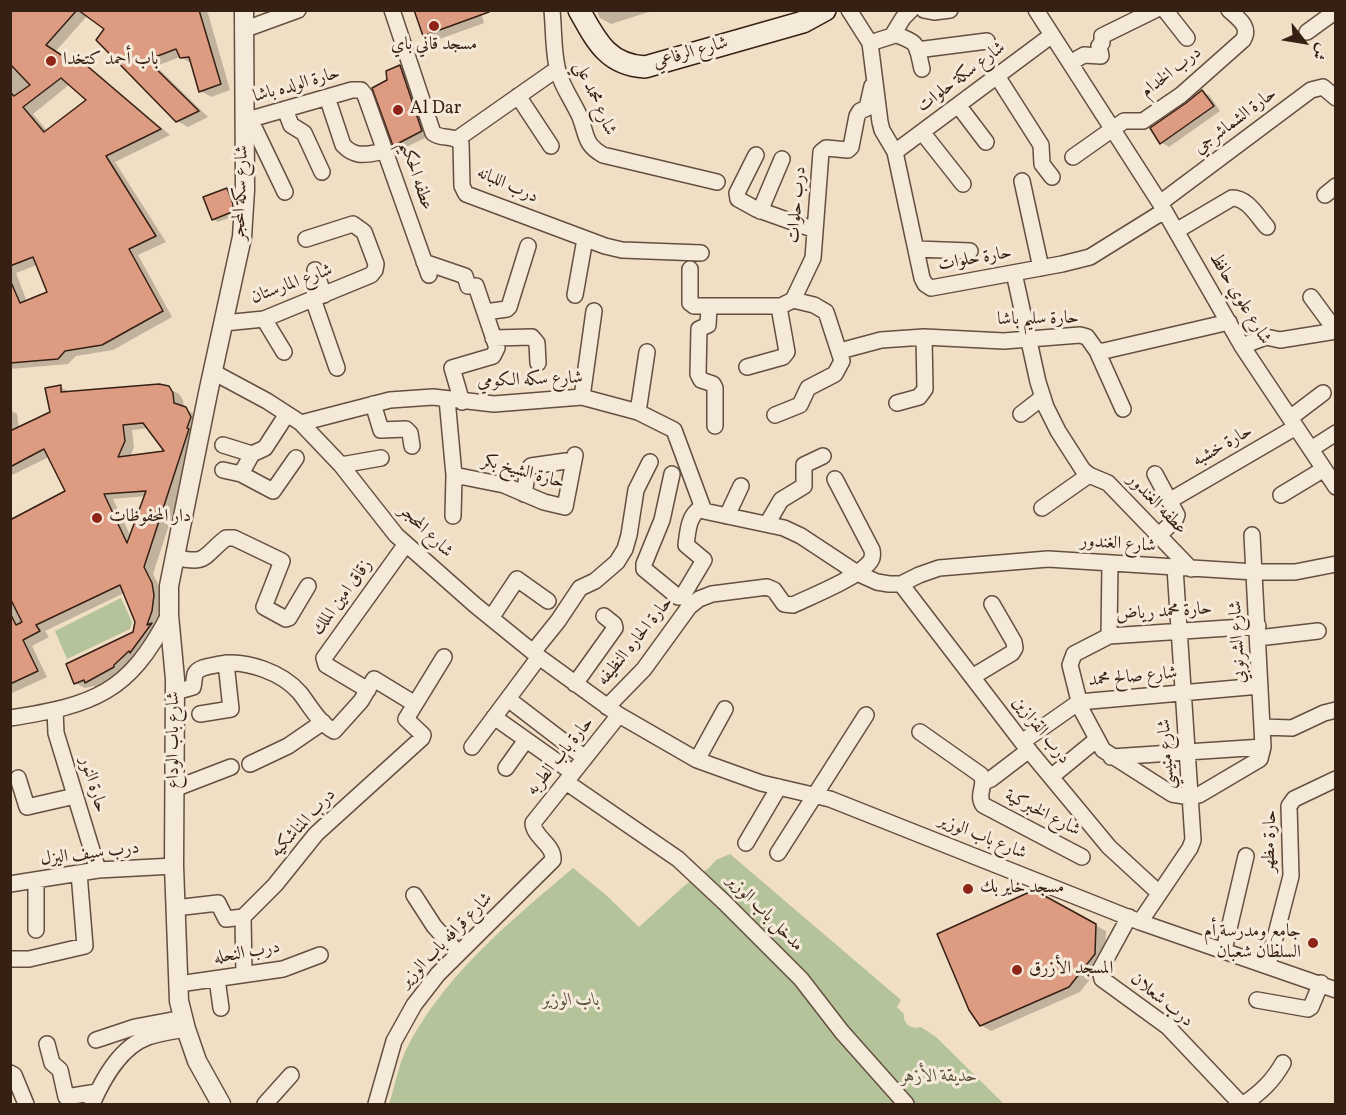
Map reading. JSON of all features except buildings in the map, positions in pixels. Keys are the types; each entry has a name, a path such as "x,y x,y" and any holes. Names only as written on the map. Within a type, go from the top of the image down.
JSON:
{"main road":[{"name":"شارع الرفاعي","path":"579,10 608,54 618,62 631,66 645,66 803,22 825,10"}],"street":[{"name":"شارع سكة المحجر","path":"213,372 242,237 247,120 244,10"},
{"path":"243,30 298,10"},
{"path":"392,10 433,133 438,137 458,139 557,69"},
{"name":"شارع محمد علي","path":"552,10 557,69 581,120 585,136 595,151 603,156 717,182"},
{"path":"849,10 870,43 889,38 894,34 903,18 911,10"},
{"path":"924,10 950,10"},
{"name":"شارع علوي حافظ","path":"1036,10 1162,207 1242,346 1335,487"},
{"path":"1070,63 1084,55 1101,56 1099,46 1102,43 1102,36 1155,10"},
{"path":"1165,10 1187,38"},
{"name":"درب الخدام","path":"1111,129 1124,121 1143,121 1181,95 1243,40 1246,30 1229,10"},
{"path":"1307,32 1335,11"},
{"path":"894,34 913,41 922,69"},
{"name":"شارع سكة حلوات","path":"895,152 1052,35"},
{"path":"917,50 987,41"},
{"name":"حارة حلوات","path":"870,43 882,130 895,152 923,282 931,288 1090,257 1162,207"},
{"name":"درب حلوات","path":"786,303 813,258 821,152 826,148 848,150 851,147 857,116 860,111 867,108 874,75"},
{"path":"997,76 1041,145 1042,164 1052,177"},
{"name":"حارة الشماشرجي","path":"1162,207 1311,90 1323,87 1335,98"},
{"name":"حارة الولده باشا","path":"247,120 355,89 362,90"},
{"name":"عطفه الحكيم","path":"362,90 366,95 427,269 465,276 468,286 476,286 485,312"},
{"path":"519,96 551,146"},
{"path":"327,97 343,145 348,150 361,156 385,151"},
{"path":"958,105 986,142"},
{"path":"285,110 291,125 304,133 322,172"},
{"path":"247,120 285,192"},
{"path":"1073,158 1111,129"},
{"path":"922,132 963,184"},
{"name":"درب اللبانه","path":"458,139 461,143 462,189 466,194 585,239 622,250 701,253"},
{"path":"756,155 736,197 744,204 760,211 815,230"},
{"path":"760,211 782,159"},
{"path":"1022,181 1041,268"},
{"path":"1176,231 1232,198 1246,202 1267,227"},
{"name":"شارع المارستان","path":"224,322 264,319 371,275 375,270 376,264 364,232 353,224 306,239"},
{"path":"575,295 585,239"},
{"path":"453,516 455,400 452,368 493,356 497,348 485,312 509,307 528,246"},
{"path":"916,249 970,252"},
{"path":"690,269 690,303 694,306 786,303 814,305 826,312 842,361 836,374 810,386 800,405 775,415"},
{"path":"315,270 318,297 337,368"},
{"path":"1014,273 1043,397 1058,431 1083,470 1089,475 1042,508"},
{"path":"1242,346 1266,337 1280,340 1335,331 1311,297"},
{"path":"747,367 783,357 788,352 786,303"},
{"path":"709,306 708,325 699,329 698,374 701,380 713,384 715,388 715,426"},
{"path":"582,396 594,311"},
{"path":"264,319 284,352"},
{"path":"1123,409 1097,351 1229,322"},
{"name":"حارة سليم باشا","path":"840,351 881,340 924,337 1004,341 1084,335 1097,351"},
{"path":"493,338 532,337 537,343 538,363"},
{"path":"897,403 919,397 925,388 924,337"},
{"path":"638,412 647,352"},
{"name":"شارع المحجر","path":"213,372 301,423 341,465 381,517 406,544 536,655 613,711"},
{"name":"شارع باب الوداع","path":"213,372 169,586 175,692 174,866 179,1001 184,1023 200,1068 221,1104"},
{"name":"حارة خشبه","path":"1169,501 1293,422 1323,393"},
{"name":"شارع سكه الكومي","path":"301,423 390,400 415,398 494,404 582,396 638,412 674,430 701,507"},
{"path":"1021,414 1043,397"},
{"path":"373,404 381,430 406,429 410,433 412,446"},
{"path":"241,474 252,454 265,448 287,414"},
{"path":"1311,449 1335,433"},
{"path":"223,445 252,454"},
{"path":"767,524 781,500 804,486 804,465 823,456"},
{"path":"223,470 241,474 273,491 296,458"},
{"path":"341,465 381,458"},
{"name":"حارة الشيخ بكر","path":"454,475 504,485 524,494 544,502 566,507 570,458 531,466 528,470 524,494"},
{"path":"472,747 508,699 580,588 607,573 617,562 625,549 629,535 636,490 650,462"},
{"path":"1281,495 1324,469"},
{"path":"672,474 662,520 644,569 678,597 682,597 704,560 686,546 689,524 701,507 710,513 767,524 801,536 857,573 877,582 901,584"},
{"path":"1155,474 1176,513 1176,518 1158,536"},
{"name":"عطفه الغندور","path":"1089,475 1108,483 1191,569"},
{"path":"835,479 873,555 871,562 857,573"},
{"path":"727,516 741,486"},
{"name":"شارع الشرنوبي","path":"1252,535 1263,747"},
{"path":"174,557 199,561 226,538 234,538 282,561 264,607 286,619 289,618 308,586"},
{"name":"زقاق امين الملك","path":"368,690 326,665 324,658 406,544"},
{"name":"شارع الغندور","path":"901,584 939,567 1048,559 1255,572 1295,572 1335,564"},
{"path":"1109,636 1110,563"},
{"name":"شارع منيسي","path":"1135,920 1159,893 1190,848 1192,840 1175,568"},
{"name":"حارة الحاره النظيفه","path":"613,711 689,607 699,599 712,594 766,587 774,590 784,604 793,605 857,573"},
{"path":"491,618 517,579 548,601"},
{"name":"درب القزازين","path":"901,584 1025,746 1109,847 1159,893"},
{"path":"972,676 1014,651 1014,642 992,604"},
{"path":"10,718 55,710 87,701 118,684 138,666 155,644 170,615"},
{"path":"575,684 615,628 614,624 604,616"},
{"name":"حارة محمد رياض","path":"1079,702 1070,665 1071,657 1077,651 1109,636 1179,631 1318,631"},
{"path":"175,692 193,687 199,669 226,663 258,667 281,676 300,693 331,730 336,729 361,701 374,679 416,704 444,657"},
{"path":"200,714 231,709 226,663"},
{"name":"شارع صالح محمد","path":"984,782 991,779 1025,746 1079,702 1260,686"},
{"path":"508,699 585,758"},
{"path":"1079,702 1103,750 1111,757 1172,794 1190,797 1199,795 1256,762 1262,756 1263,747 1111,757"},
{"name":"درب المناشكيه","path":"243,917 275,885 316,834 422,738 423,735 406,719 416,704"},
{"name":"حارة النور","path":"55,710 56,733 99,870"},
{"path":"697,760 725,710"},
{"name":"حارة باب الطربه","path":"533,823 585,758 613,711"},
{"name":"شارع باب الوزير","path":"613,711 697,760 761,783 815,795 1135,920 1328,987"},
{"path":"1262,727 1292,728 1330,712"},
{"path":"778,853 866,716"},
{"name":"مدخل باب الوزير","path":"494,717 678,859 725,903 801,979 842,1032 906,1104"},
{"path":"250,764 288,746 323,722"},
{"name":"شارع الخبركية","path":"920,732 981,776 984,782 980,797 983,805 1082,857"},
{"path":"506,768 526,740"},
{"path":"1052,777 1096,740"},
{"path":"174,789 231,767"},
{"path":"18,778 27,807 75,796"},
{"name":"حارة مظهر","path":"1268,965 1291,876 1289,806 1294,799 1335,779"},
{"path":"746,843 779,787"},
{"name":"شارع قرافه باب الوزير","path":"376,1104 400,1028 423,993 459,953 553,860 552,851 534,831 533,823"},
{"path":"1224,950 1246,856"},
{"name":"درب سيف اليزل","path":"10,884 99,870 174,866"},
{"path":"10,959 29,959 86,946 80,873"},
{"path":"36,881 36,930"},
{"path":"414,895 434,926 459,953"},
{"path":"176,909 218,903 225,919 243,917 244,974"},
{"name":"درب شعلان","path":"1135,920 1100,970 1102,979 1168,1027 1243,1104"},
{"name":"درب النحله","path":"179,984 283,969 320,955"},
{"path":"217,979 221,1008"},
{"path":"1257,1000 1308,1009 1328,987"},
{"path":"96,1040 135,1028 184,1023"},
{"path":"47,1044 52,1064 60,1070 66,1097 94,1098 112,1066 134,1045 147,1037 184,1023"},
{"path":"1243,1104 1262,1091 1274,1078 1283,1063"},
{"path":"10,1073 14,1075 26,1104"},
{"path":"265,1104 291,1075"}],"green space":[{"path":"121,598 132,622 130,629 67,659 55,631"},
{"name":"باب الوزير","path":"730,854 901,1000 897,1007 904,1014 906,1023 914,1028 921,1027 936,1037 1004,1104 389,1104 407,1048 427,1014 445,990 484,947 573,868 606,895 639,927 716,860"}],"place":[{"name":"مسجد قاني باي","path":"434,26"},
{"name":"باب أحمد كتخدا","path":"51,61"},
{"name":"Al Dar","path":"398,110"},
{"name":"دار المحفوظات","path":"97,518"},
{"name":"مسجد خاير بك","path":"968,889"},
{"name":"جامع ومدرسة أم السلطان شعبان","path":"1313,943"},
{"name":"المسجد الأزرق","path":"1017,970"}],"park label":[{"name":"حديقة الأزهر","path":"939,1078"}]}
